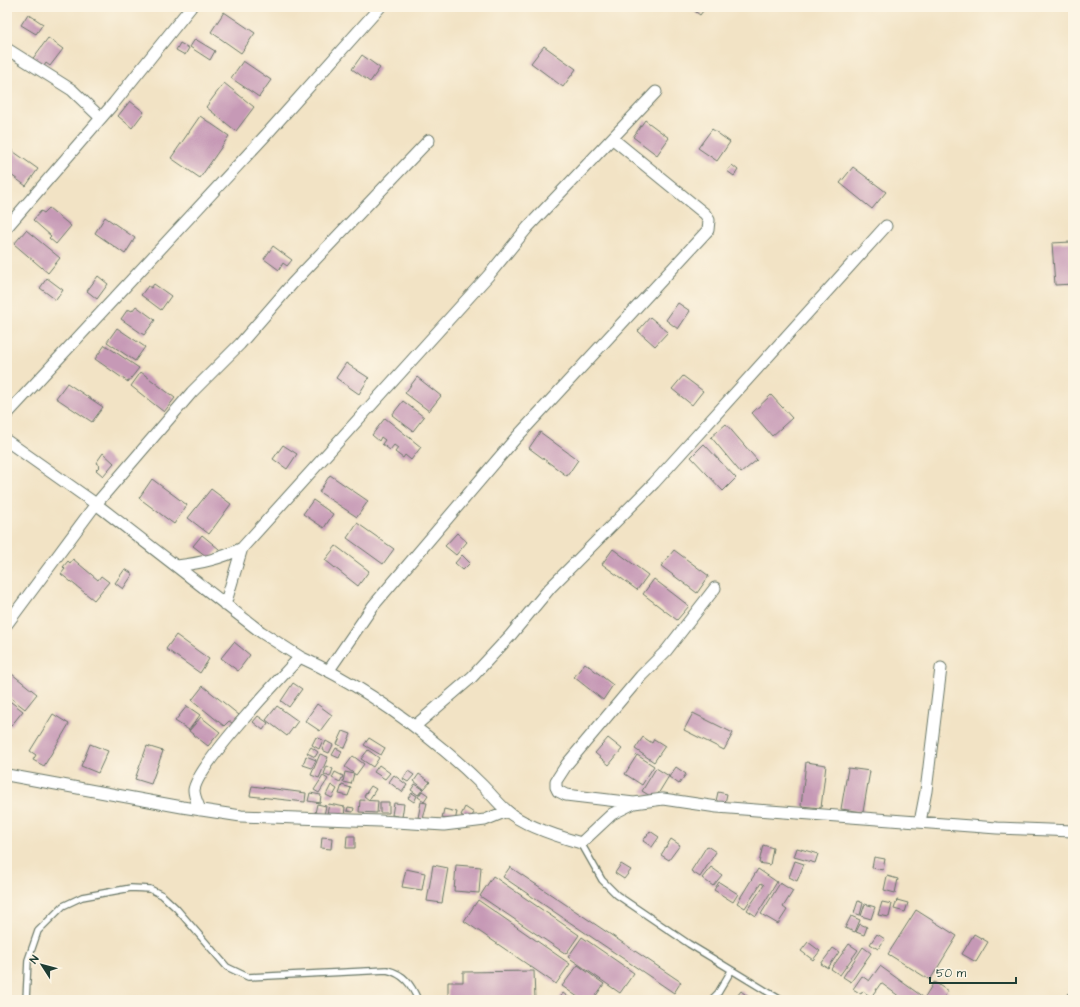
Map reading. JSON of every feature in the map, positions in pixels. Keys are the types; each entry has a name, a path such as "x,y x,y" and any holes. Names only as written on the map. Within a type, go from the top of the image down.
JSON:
{"street":[{"path":"7,227 101,118 191,7"},
{"path":"7,414 265,136 380,7"},
{"path":"7,49 72,90 101,118"},
{"path":"177,566 204,563 226,556 242,548 488,276 528,227 656,92"},
{"path":"329,670 373,606 510,445 708,230 709,220 705,214 613,139"},
{"path":"7,624 96,504 192,392 240,344 292,284 429,140"},
{"path":"415,726 472,677 510,636 550,588 654,483 886,226"},
{"path":"7,441 96,504 225,605 280,645 300,657 329,670 364,691 415,726 482,785 507,811 532,825 581,843 612,814 634,803"},
{"path":"225,605 242,548"},
{"path":"715,588 666,651 641,676 567,764 556,781 558,791 566,795 634,803 663,799 717,807 920,822 1073,831"},
{"path":"200,810 194,790 200,777 229,737 300,657"},
{"path":"920,822 926,791 941,668"},
{"path":"7,775 241,816 444,825 484,820 507,811"}],"lane":[{"path":"581,843 602,880 617,895 731,971 780,1000"},
{"path":"26,1000 28,960 38,931 63,906 75,900 82,897 131,888 150,889 162,895 176,908 227,967 248,978 387,970 398,972 406,978 418,1000"},
{"path":"711,1000 718,993 731,971"}],"building":[{"path":"689,7 706,7 700,15"},
{"path":"224,12 255,33 241,53 211,32"},
{"path":"28,14 43,24 36,34 21,25"},
{"path":"48,38 63,49 50,66 46,63 44,66 40,63 38,66 31,61"},
{"path":"195,39 215,51 210,60 190,47"},
{"path":"180,43 189,48 185,55 176,50"},
{"path":"544,46 576,69 563,87 531,63"},
{"path":"362,55 380,68 370,82 352,69"},
{"path":"243,61 271,80 259,97 231,78"},
{"path":"224,83 254,107 236,131 206,107"},
{"path":"130,101 144,112 132,128 118,116"},
{"path":"200,116 229,136 200,178 171,158"},
{"path":"645,120 669,138 657,155 633,137"},
{"path":"712,129 730,142 717,161 698,148"},
{"path":"7,147 38,169 26,186 7,172"},
{"path":"732,165 738,170 734,176 727,171"},
{"path":"853,167 886,192 872,209 840,183"},
{"path":"49,208 71,226 56,244 49,238 51,236 33,220 41,211 44,213"},
{"path":"105,217 135,238 125,254 95,233"},
{"path":"26,230 60,258 48,273 14,244"},
{"path":"1071,242 1073,284 1055,285 1052,243"},
{"path":"273,246 292,260 287,266 283,263 279,270 264,259"},
{"path":"98,276 108,284 97,299 87,291"},
{"path":"47,278 63,290 56,300 40,288"},
{"path":"154,284 171,296 161,310 141,295 148,286 151,288"},
{"path":"678,303 690,311 678,329 666,320"},
{"path":"136,306 155,320 144,335 121,319 128,309 132,311"},
{"path":"650,317 668,332 655,346 638,331"},
{"path":"117,328 145,347 135,361 107,342"},
{"path":"105,345 139,368 128,382 95,359"},
{"path":"346,363 369,378 359,394 336,378"},
{"path":"141,372 175,398 164,412 131,386"},
{"path":"683,376 703,391 692,405 672,389"},
{"path":"417,377 441,396 429,411 405,393"},
{"path":"67,383 103,407 92,422 56,398"},
{"path":"771,395 792,418 772,436 752,413"},
{"path":"403,401 424,417 413,431 392,415"},
{"path":"385,418 421,447 411,460 405,455 403,458 395,452 398,448 394,445 390,450 382,444 385,440 381,437 379,441 372,435"},
{"path":"726,424 757,460 741,473 711,437"},
{"path":"540,432 578,460 567,476 529,448"},
{"path":"704,444 736,478 723,491 691,457"},
{"path":"283,445 297,454 287,469 273,459"},
{"path":"103,453 114,463 103,476 96,470 100,466 96,463"},
{"path":"330,475 368,501 357,517 319,492"},
{"path":"152,479 187,505 174,524 139,498"},
{"path":"211,489 231,504 209,534 188,518"},
{"path":"313,500 333,514 324,528 303,514"},
{"path":"357,523 394,549 383,564 347,538"},
{"path":"457,533 467,542 456,555 445,546"},
{"path":"202,535 219,549 210,559 193,546"},
{"path":"336,546 369,571 358,586 325,560"},
{"path":"613,549 648,575 637,590 602,564"},
{"path":"674,550 709,576 697,593 661,566"},
{"path":"462,555 470,563 463,570 455,563"},
{"path":"73,559 98,580 101,576 109,582 94,600 61,574 65,569 63,567 68,561 70,563"},
{"path":"125,569 133,574 123,589 115,583"},
{"path":"654,579 689,606 677,620 643,594"},
{"path":"176,635 209,659 200,673 166,649"},
{"path":"234,642 250,655 238,671 221,658"},
{"path":"585,663 613,685 603,700 574,677"},
{"path":"7,670 37,694 25,709 7,695"},
{"path":"293,683 302,689 289,707 281,701"},
{"path":"203,686 239,715 232,723 229,721 224,726 192,700"},
{"path":"7,699 23,711 11,726 7,723"},
{"path":"317,704 332,715 320,731 305,721"},
{"path":"187,706 200,715 189,730 175,721"},
{"path":"277,706 298,721 287,736 266,720"},
{"path":"693,713 733,733 724,750 684,730"},
{"path":"53,714 69,724 44,766 33,760 36,755 30,751"},
{"path":"258,716 268,723 263,730 253,722"},
{"path":"201,717 220,732 208,746 189,731"},
{"path":"343,731 351,734 345,748 337,744"},
{"path":"316,737 323,740 319,749 312,745"},
{"path":"643,737 652,743 654,739 665,746 654,762 635,749"},
{"path":"369,738 385,748 381,755 364,745"},
{"path":"608,738 622,749 609,765 595,753"},
{"path":"326,741 333,745 329,753 322,750"},
{"path":"90,744 108,751 98,773 81,766"},
{"path":"147,746 163,751 151,784 135,779"},
{"path":"311,747 318,752 315,757 307,753"},
{"path":"336,748 342,751 339,758 332,755"},
{"path":"368,750 379,758 373,767 361,759"},
{"path":"320,754 328,757 319,778 311,775"},
{"path":"637,755 654,766 642,785 625,774"},
{"path":"306,756 316,760 312,768 303,765"},
{"path":"353,756 364,764 356,775 345,767"},
{"path":"806,762 826,765 821,808 801,806"},
{"path":"379,765 390,773 385,779 374,772"},
{"path":"327,766 333,769 330,777 324,774"},
{"path":"676,767 686,774 679,784 669,777"},
{"path":"656,768 669,776 655,799 642,791"},
{"path":"848,768 870,771 863,812 841,809"},
{"path":"408,771 414,775 408,782 403,779"},
{"path":"335,772 343,776 340,782 332,778"},
{"path":"345,772 354,774 351,784 343,782"},
{"path":"419,774 430,782 424,789 414,781"},
{"path":"394,775 407,785 402,792 389,782"},
{"path":"323,776 328,779 319,793 314,790"},
{"path":"415,784 423,789 418,795 411,790"},
{"path":"331,785 337,789 332,798 326,795"},
{"path":"342,785 351,788 348,796 339,794"},
{"path":"252,786 306,793 305,802 250,796"},
{"path":"371,786 376,789 369,800 364,796"},
{"path":"422,791 428,795 424,801 418,797"},
{"path":"718,792 727,794 725,803 716,801"},
{"path":"310,793 321,795 320,803 308,801"},
{"path":"412,793 417,796 414,802 408,798"},
{"path":"360,800 378,801 377,813 359,812"},
{"path":"380,802 389,802 389,813 380,813"},
{"path":"421,802 427,803 423,819 418,818"},
{"path":"394,803 404,804 402,817 392,815"},
{"path":"317,804 326,806 324,815 315,813"},
{"path":"329,804 345,807 344,817 327,814"},
{"path":"348,807 354,808 353,812 347,811"},
{"path":"465,807 474,813 469,820 461,815"},
{"path":"444,809 457,812 455,821 442,818"},
{"path":"650,831 659,837 652,847 643,841"},
{"path":"347,836 355,836 355,848 346,848"},
{"path":"322,837 332,838 331,849 321,848"},
{"path":"671,839 680,845 669,860 661,855"},
{"path":"763,845 773,848 770,865 759,863"},
{"path":"707,846 716,852 700,877 691,871"},
{"path":"797,848 818,854 815,863 794,857"},
{"path":"874,857 885,859 883,870 872,868"},
{"path":"795,861 804,864 797,881 789,877"},
{"path":"621,864 631,870 624,879 615,873"},
{"path":"433,865 448,868 442,903 427,901"},
{"path":"456,865 481,867 479,893 454,891"},
{"path":"510,867 681,982 674,993 503,877"},
{"path":"711,867 722,875 713,886 702,878"},
{"path":"406,869 425,873 422,890 402,887"},
{"path":"758,869 777,882 756,916 747,910 764,885 761,883 745,908 737,903"},
{"path":"493,876 579,935 566,954 480,896"},
{"path":"887,876 898,879 895,893 884,890"},
{"path":"719,882 738,894 733,902 714,890"},
{"path":"780,883 793,891 783,907 787,910 778,924 761,914"},
{"path":"478,900 570,964 556,984 464,921"},
{"path":"897,900 908,903 905,912 894,909"},
{"path":"858,901 863,903 860,915 854,913"},
{"path":"882,902 892,904 889,917 878,915"},
{"path":"865,904 875,907 871,919 861,916"},
{"path":"916,910 957,936 930,980 888,954"},
{"path":"851,916 860,920 855,932 845,928"},
{"path":"860,924 867,927 864,935 856,932"},
{"path":"877,934 885,939 878,949 870,944"},
{"path":"974,934 988,942 976,962 962,954"},
{"path":"582,937 634,973 620,993 568,957"},
{"path":"808,942 820,951 813,960 801,951"},
{"path":"849,944 858,950 840,975 831,969"},
{"path":"863,947 871,953 851,982 843,977"},
{"path":"833,948 839,952 828,968 821,964"},
{"path":"578,965 604,984 593,1000 582,1000 562,986"},
{"path":"880,966 923,997 921,1000 904,1000 881,983 871,997 863,991 861,994 853,989 862,976 869,981"},
{"path":"534,971 535,1000 448,1000 448,982 463,982 463,972"},
{"path":"934,982 948,991 942,1000 923,1000"},
{"path":"741,991 751,999 734,1000"},
{"path":"563,993 572,1000 558,1000"},
{"path":"1068,993 1073,996 1073,1000 1064,1000"}]}
